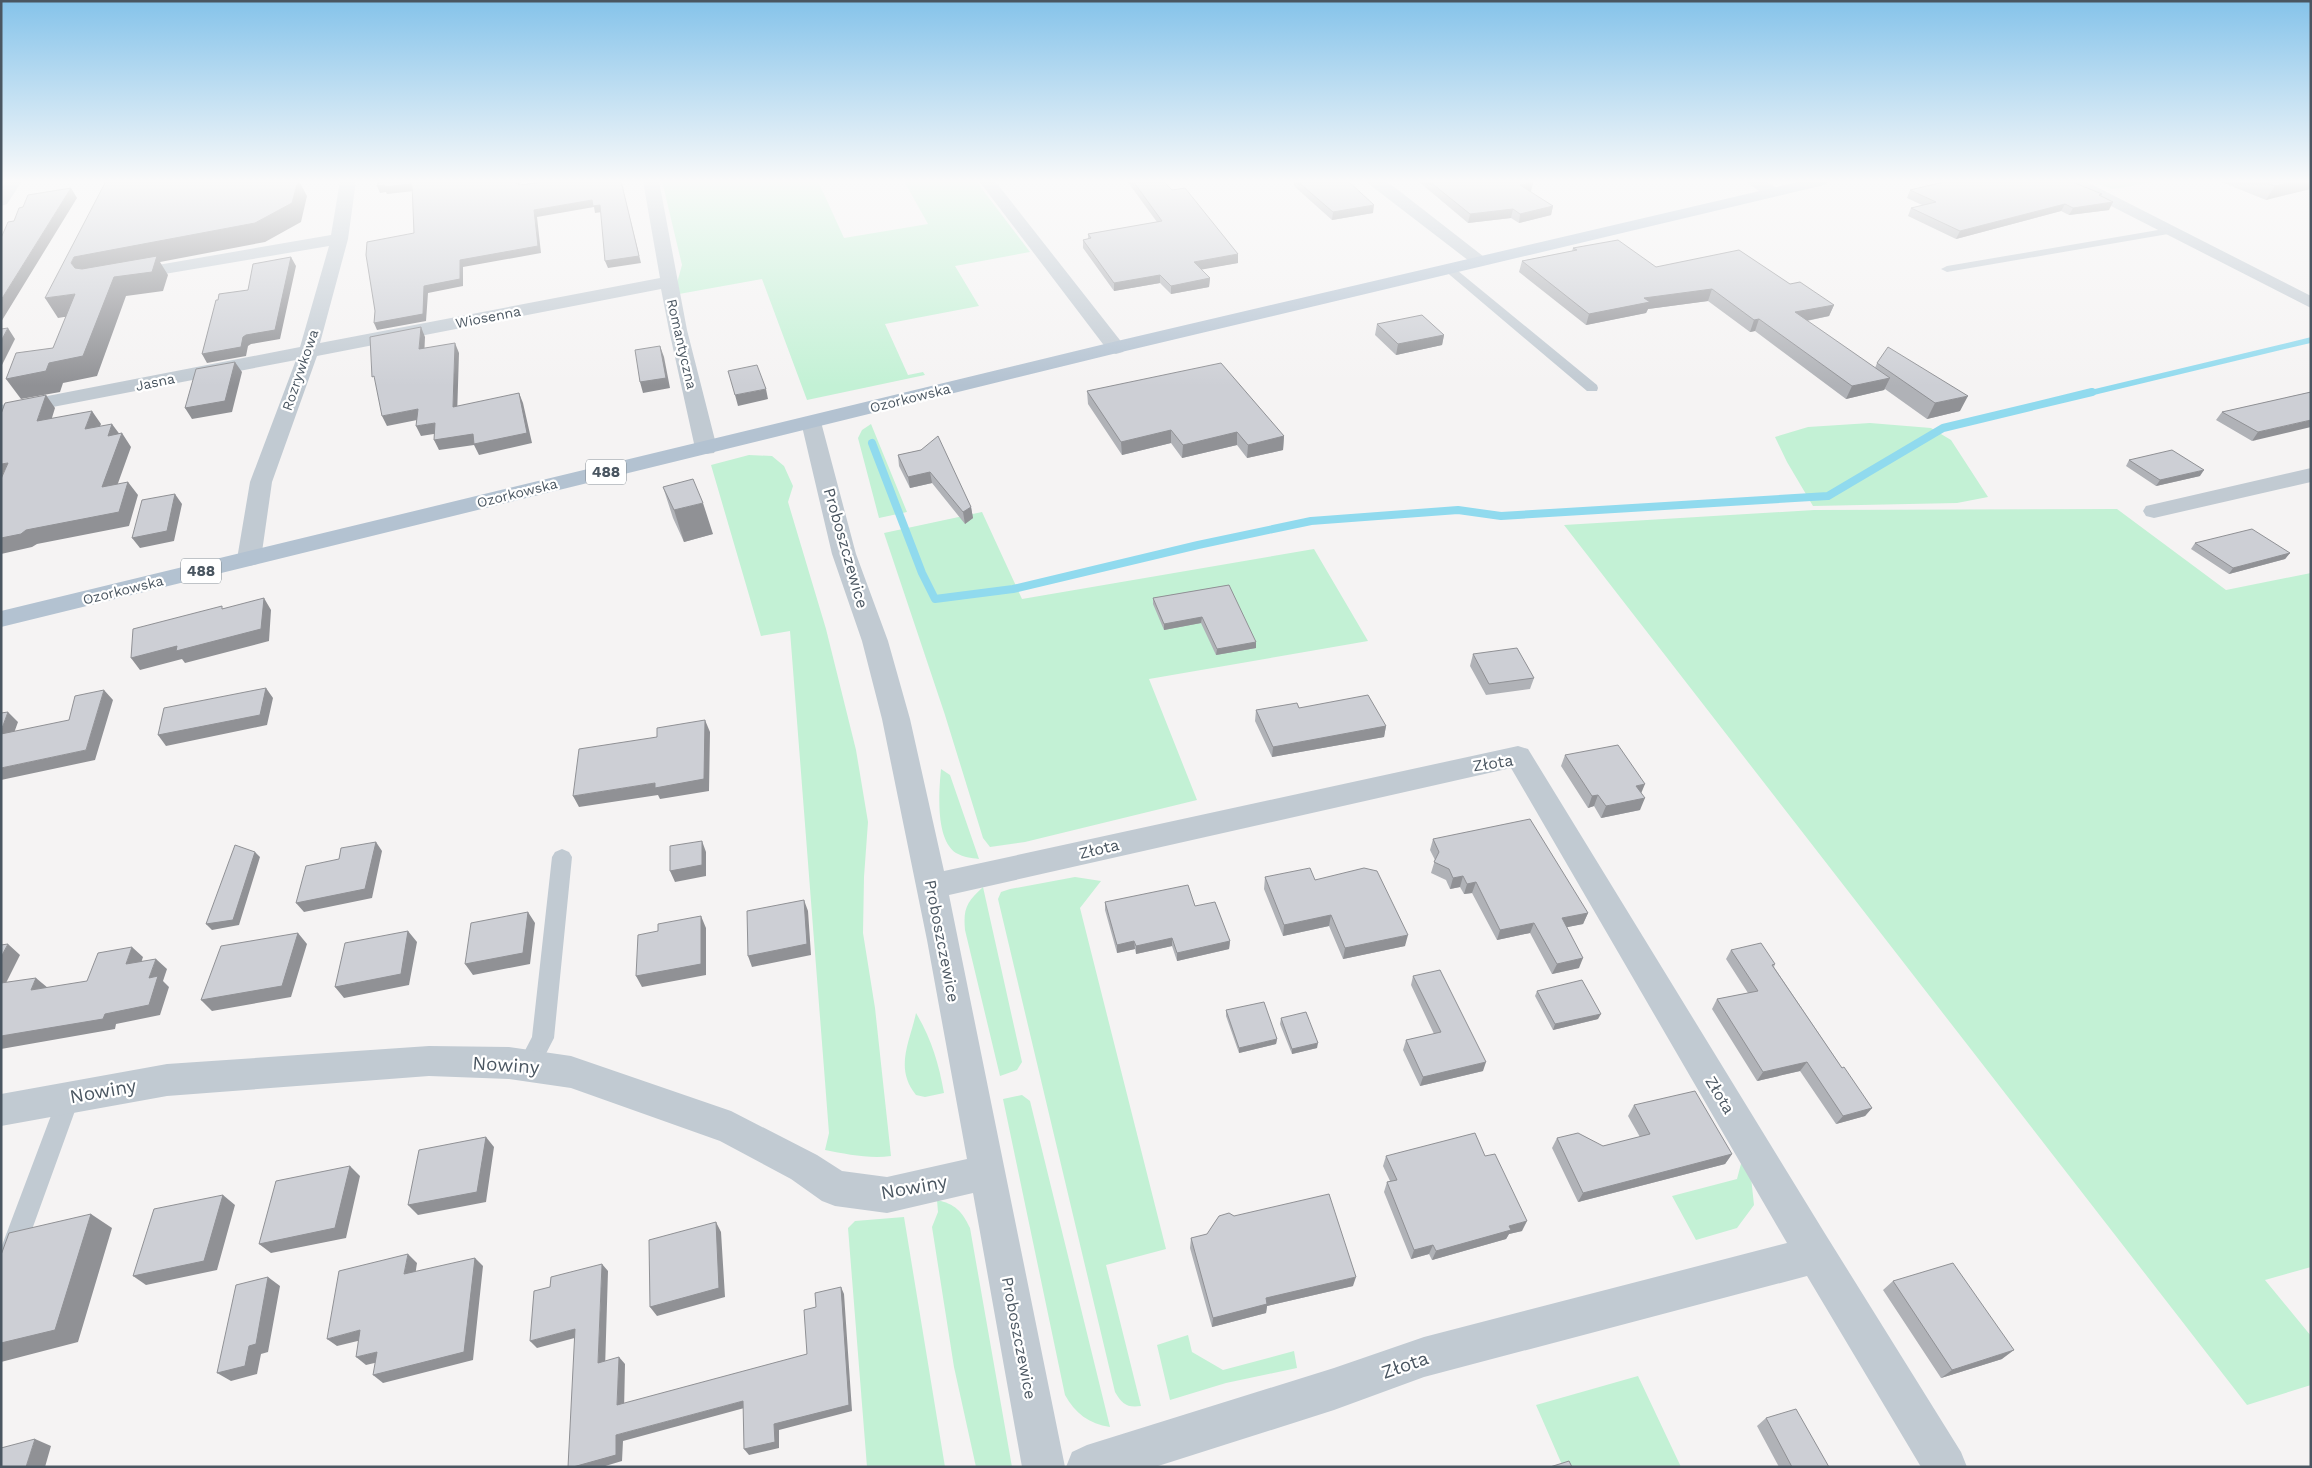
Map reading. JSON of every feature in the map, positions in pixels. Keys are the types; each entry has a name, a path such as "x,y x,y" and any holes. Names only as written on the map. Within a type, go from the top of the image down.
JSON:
{"main road":[{"name":"Ozorkowska","path":"1,619 1525,250"}],"street":[{"path":"113,278 278,250"},
{"name":"Rozrywkowa","path":"249,559 261,482 308,350 336,250"},
{"name":"Romantyczna","path":"663,250 668,282 706,448"},
{"path":"1040,250 1116,348"},
{"path":"1466,250 1480,260"},
{"path":"2208,250 2311,303"},
{"name":"Wiosenna","path":"308,350 438,327 668,282"},
{"name":"Jasna","path":"1,411 308,350"},
{"name":"Proboszczewice","path":"811,422 844,554 875,641 896,719 932,886 1044,1467"},
{"path":"2154,511 2311,475"},
{"name":"Złota","path":"932,886 1518,756 1815,1255 1946,1467"},
{"name":"Nowiny","path":"1,1110 167,1080 429,1061 528,1066 571,1072 731,1128 804,1167 835,1188 868,1194 887,1195 986,1172"},
{"name":"Złota","path":"1087,1467 1334,1390 1424,1357 1815,1255"}],"lane":[{"path":"1947,269 2058,250"},
{"path":"1448,268 1592,388"},
{"path":"528,1066 543,1038 562,857"},
{"path":"1,1282 69,1097"}],"green space":[{"path":"678,250 1028,250 1030,252 955,266 979,306 885,324 908,375 923,372 925,375 807,400 762,279 679,294 677,283 682,265"},
{"path":"1870,423 1931,428 1951,440 1988,497 1957,503 1813,506 1787,462 1775,437 1808,427"},
{"path":"871,424 907,512 879,518 858,438 862,430"},
{"path":"749,455 772,456 784,466 793,486 788,502 826,629 856,750 868,822 864,877 863,933 875,1008 891,1156 866,1156 825,1150 829,1133 790,631 761,636 711,465"},
{"path":"2117,509 2226,590 2311,573 2311,1267 2265,1280 2311,1336 2311,1385 2247,1405 1564,525 1814,510"},
{"path":"982,512 1022,599 1314,549 1368,641 1149,679 1197,800 1025,842 990,847 983,838 945,715 884,533"},
{"path":"941,769 950,775 979,859 956,853 949,846 945,837 941,826 939,802"},
{"path":"1075,877 1101,881 1080,908 1166,1249 1106,1265 1141,1406 1125,1404 1115,1392 998,899 1001,892 1010,889"},
{"path":"983,887 1022,1062 1017,1070 1000,1076 965,930 967,906"},
{"path":"916,1013 934,1052 944,1093 925,1097 916,1095 909,1085 905,1065"},
{"path":"1022,1095 1030,1101 1110,1427 1102,1426 1083,1417 1065,1395 1003,1099"},
{"path":"1742,1160 1751,1177 1754,1205 1737,1228 1696,1240 1672,1196 1737,1179"},
{"path":"937,1200 957,1209 970,1228 1012,1467 976,1467 954,1367 932,1227 938,1212"},
{"path":"904,1217 945,1467 867,1467 848,1228 855,1221"},
{"path":"1188,1335 1192,1352 1223,1370 1294,1351 1297,1368 1226,1383 1170,1400 1157,1345"},
{"path":"1638,1376 1681,1467 1563,1467 1536,1405"}],"building":[{"path":"1,250 33,250 1,300"},
{"path":"70,250 114,250 74,257 71,263 75,268 82,269 157,256 152,272 114,277 83,356 49,363 46,371 6,379 16,353 53,348 75,294 45,298"},
{"path":"366,250 518,250 460,260 460,279 424,286 423,314 374,323 375,311"},
{"path":"604,250 637,250 639,256 605,261"},
{"path":"1090,250 1234,250 1238,254 1194,262 1210,278 1171,286 1160,275 1114,283"},
{"path":"1577,250 1631,250 1656,267 1739,250 1790,284 1800,282 1834,305 1795,312 1890,378 1852,386 1759,319 1754,320 1712,289 1644,298 1650,302 1589,314 1522,261"},
{"path":"291,257 275,330 246,335 243,337 241,347 202,354 219,294 248,290 253,264"},
{"path":"1422,315 1444,335 1398,344 1377,324"},
{"path":"421,327 419,349 455,343 453,407 519,393 527,433 474,444 473,434 434,440 435,423 416,426 418,409 382,416 374,376 372,377 370,337"},
{"path":"8,328 1,341 1,329"},
{"path":"660,346 666,378 640,382 635,350"},
{"path":"1888,347 1968,396 1935,403 1877,363"},
{"path":"235,362 225,401 185,408 196,369"},
{"path":"1221,363 1284,436 1248,445 1237,432 1183,445 1171,430 1121,442 1087,391"},
{"path":"757,365 766,389 735,395 728,371"},
{"path":"2311,392 2311,420 2258,432 2222,412"},
{"path":"46,395 37,421 92,411 85,429 112,424 108,436 122,433 102,487 128,482 119,512 26,530 21,534 1,538 1,479 8,463 1,464 1,414 5,403"},
{"path":"938,436 971,507 963,512 930,472 908,477 898,455 921,450"},
{"path":"2172,450 2204,470 2160,480 2129,460"},
{"path":"693,479 703,503 674,510 663,487"},
{"path":"175,494 167,531 132,538 142,500"},
{"path":"2252,529 2290,553 2233,568 2195,543"},
{"path":"1229,585 1256,642 1217,649 1202,617 1164,624 1153,598"},
{"path":"264,598 261,629 176,651 177,646 131,658 133,629 222,606 222,609"},
{"path":"1517,648 1534,678 1489,684 1473,654"},
{"path":"266,688 260,715 158,735 164,708"},
{"path":"104,690 86,750 1,768 1,734 69,720 75,696"},
{"path":"1368,695 1386,726 1273,747 1256,710 1297,703 1299,708"},
{"path":"8,712 1,731 1,713"},
{"path":"705,720 704,779 655,788 655,783 573,796 579,749 657,737 657,728"},
{"path":"1618,745 1645,784 1636,786 1645,798 1606,806 1598,795 1592,796 1565,755"},
{"path":"1530,819 1588,913 1562,918 1583,958 1557,964 1534,923 1500,930 1476,882 1467,884 1463,876 1453,878 1449,869 1434,862 1439,852 1433,839"},
{"path":"702,841 702,865 670,871 670,846"},
{"path":"376,842 365,889 296,903 306,866 339,859 341,848"},
{"path":"235,845 255,852 233,920 206,924"},
{"path":"1310,868 1315,880 1364,868 1377,871 1408,935 1345,948 1331,915 1284,925 1265,877"},
{"path":"1188,885 1195,906 1215,902 1230,941 1177,953 1172,938 1136,946 1134,941 1117,945 1105,902"},
{"path":"804,900 807,944 748,956 747,911"},
{"path":"528,912 523,953 465,964 471,923"},
{"path":"701,916 701,964 636,976 638,935 658,931 658,924"},
{"path":"408,931 401,974 335,987 345,943"},
{"path":"298,933 282,986 201,1000 221,946"},
{"path":"1761,943 1775,964 1772,965 1842,1068 1844,1067 1872,1108 1843,1116 1807,1062 1763,1072 1717,999 1758,991 1731,950"},
{"path":"8,944 1,957 1,945"},
{"path":"132,947 126,964 156,959 149,978 158,976 149,1005 105,1014 103,1019 1,1036 1,983 36,978 31,990 87,981 98,953"},
{"path":"1440,970 1486,1062 1423,1077 1406,1040 1441,1032 1413,976"},
{"path":"1582,980 1601,1014 1555,1024 1537,991"},
{"path":"1264,1002 1277,1039 1239,1048 1226,1010"},
{"path":"1306,1012 1318,1043 1292,1049 1281,1018"},
{"path":"1695,1091 1732,1154 1583,1193 1557,1138 1578,1133 1603,1146 1650,1134 1634,1105"},
{"path":"1475,1133 1485,1156 1495,1154 1527,1221 1509,1226 1511,1230 1436,1251 1433,1245 1414,1250 1387,1182 1397,1180 1386,1156"},
{"path":"486,1137 477,1192 408,1205 419,1150"},
{"path":"350,1166 335,1228 259,1244 276,1181"},
{"path":"1329,1194 1356,1277 1266,1298 1267,1304 1213,1318 1191,1238 1207,1234 1219,1216 1229,1213 1234,1216"},
{"path":"223,1195 204,1261 133,1276 154,1209"},
{"path":"91,1214 55,1330 1,1343 1,1255 9,1233"},
{"path":"716,1222 719,1288 650,1307 649,1240"},
{"path":"408,1254 404,1274 475,1258 464,1352 373,1375 377,1352 356,1357 360,1330 327,1339 339,1271"},
{"path":"1953,1263 2014,1350 1952,1370 1893,1281"},
{"path":"602,1264 598,1363 619,1357 617,1405 807,1354 804,1310 816,1307 815,1293 841,1287 849,1405 774,1424 775,1442 744,1449 743,1401 616,1435 616,1455 568,1467 575,1329 530,1341 534,1291 550,1287 551,1277"},
{"path":"268,1277 256,1344 249,1346 245,1366 217,1373 236,1285"},
{"path":"1796,1409 1829,1467 1792,1467 1766,1418"},
{"path":"35,1439 26,1467 1,1467 1,1448"},
{"path":"1569,1461 1572,1467 1550,1467"}],"waterway":[{"path":"2086,394 2311,340"},
{"path":"872,443 922,573 935,599 1013,589 1198,545 1311,521 1458,510 1501,516 1828,496 1943,428 2092,392"}]}
